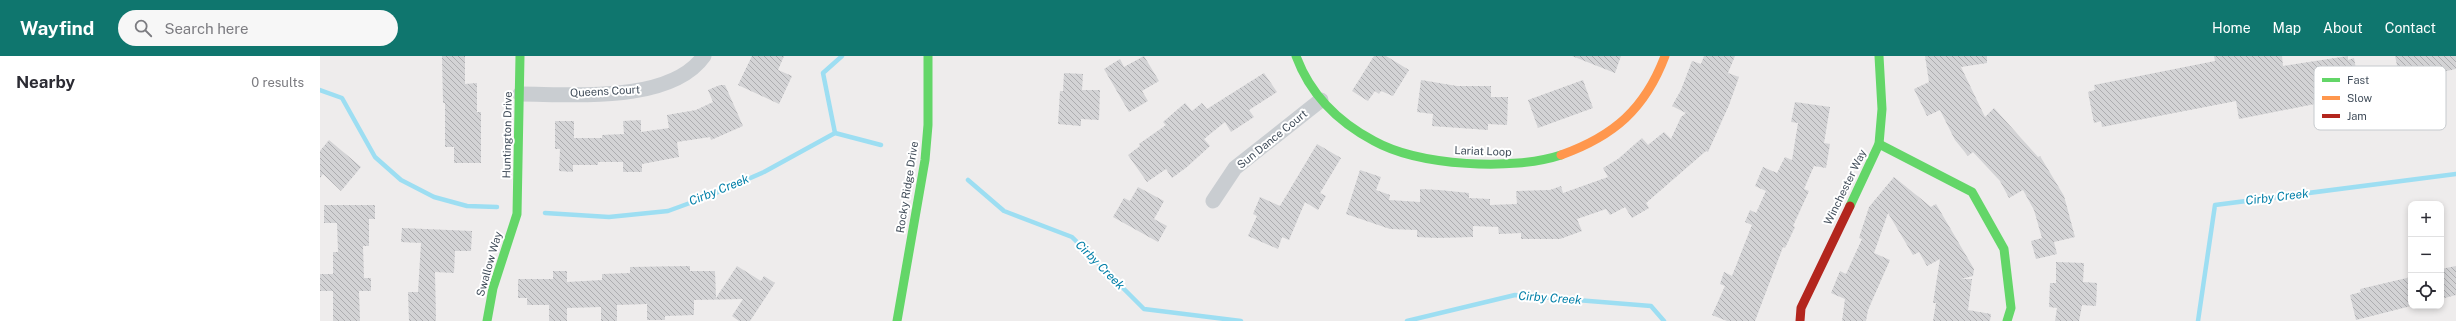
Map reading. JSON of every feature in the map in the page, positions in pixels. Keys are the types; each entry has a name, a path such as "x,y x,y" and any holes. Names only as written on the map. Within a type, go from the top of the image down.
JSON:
{"street":[{"name":"Huntington Drive","path":"517,214 520,56"},
{"name":"Queens Court","path":"520,94 639,91 676,80 704,56"},
{"name":"Rocky Ridge Drive","path":"897,321 925,160 928,125 928,56"},
{"name":"Lariat Loop","path":"1296,56 1321,100 1377,144 1443,162 1529,164 1572,151 1610,133 1639,104 1660,72 1665,56"},
{"name":"Winchester Way","path":"1800,321 1800,308 1879,144 1882,109 1879,56"},
{"name":"Sun Dance Court","path":"1213,201 1235,168 1321,100"},
{"path":"1879,144 1972,192 2004,249 2011,308 2007,321"},
{"name":"Swallow Way","path":"487,321 493,288 517,214"}],"building":[{"path":"442,56 465,56 465,84 477,83 477,112 481,112 481,163 454,163 454,147 445,147 445,103 443,103"},
{"path":"752,56 784,56 778,70 792,76 779,104 738,85"},
{"path":"1144,56 1159,81 1142,91 1148,101 1129,112 1104,69 1120,59 1124,67"},
{"path":"1374,56 1386,56 1409,70 1393,96 1381,91 1379,94 1375,91 1368,101 1352,91"},
{"path":"1572,56 1621,56 1615,73"},
{"path":"1704,56 1735,56 1728,73 1739,77 1729,105 1708,152 1706,151 1646,203 1649,208 1632,218 1625,207 1610,215 1606,209 1577,219 1582,231 1560,239 1521,239 1521,233 1499,234 1498,227 1473,226 1473,237 1437,238 1417,237 1417,230 1390,229 1346,214 1360,170 1381,177 1376,190 1390,195 1389,200 1420,202 1420,189 1469,193 1469,198 1490,199 1490,205 1517,204 1516,191 1550,190 1561,186 1563,193 1608,177 1603,168 1618,159 1642,138 1648,145 1664,132 1671,139 1681,117 1686,113 1672,106 1681,90 1692,61 1701,64"},
{"path":"1925,56 1987,56 1987,63 1961,67 1985,117 1994,108 2038,157 2040,156 2064,196 2075,237 2054,242 2057,254 2036,259 2031,241 2042,238 2034,210 2023,190 2009,198 2000,181 1973,152 1968,156 1955,140 1940,110 1927,116 1914,89 1929,82"},
{"path":"2214,56 2282,56 2283,66 2348,56 2348,60 2354,58 2356,66 2314,66 2314,104 2239,119 2236,101 2102,127 2101,121 2094,123 2088,92 2095,90 2094,85 2215,61"},
{"path":"2395,56 2456,56 2456,69 2446,71 2446,66 2397,66"},
{"path":"1064,73 1083,74 1082,90 1100,90 1099,120 1081,119 1081,126 1058,124 1060,91 1063,91"},
{"path":"1264,73 1277,92 1249,110 1254,117 1231,132 1225,122 1204,139 1210,146 1187,167 1172,178 1166,169 1147,182 1128,155 1140,146 1139,144 1166,125 1163,122 1185,103 1192,111 1202,103 1207,109"},
{"path":"1421,80 1457,86 1491,86 1491,97 1508,97 1507,125 1488,124 1488,130 1432,126 1433,114 1417,112"},
{"path":"1583,80 1593,108 1538,128 1528,100"},
{"path":"720,85 725,85 743,126 711,140 710,137 677,142 679,157 642,164 642,172 623,172 623,162 598,162 598,165 573,165 573,172 559,171 560,149 555,149 555,121 574,121 574,138 602,138 602,135 624,134 623,121 641,120 641,132 669,128 667,115 696,110 713,102 708,90"},
{"path":"1795,102 1830,107 1824,143 1830,144 1826,168 1814,166 1804,189 1809,191 1793,226 1795,227 1785,248 1783,247 1755,321 1727,321 1712,315 1725,286 1720,284 1724,272 1732,276 1752,225 1745,222 1750,210 1756,213 1766,191 1755,186 1763,167 1777,173 1785,157 1792,160 1798,123 1791,122"},
{"path":"329,140 361,167 341,191 323,174 320,178 320,151"},
{"path":"1317,144 1341,158 1320,193 1326,196 1318,210 1305,202 1289,240 1282,237 1278,249 1248,236 1257,216 1253,214 1260,197 1280,206"},
{"path":"1894,177 1931,207 1936,204 1974,269 1973,276 1961,279 1972,279 1968,310 1991,314 1990,321 1933,321 1936,303 1933,303 1940,259 1927,266 1919,252 1913,255 1888,213 1874,253 1890,260 1868,310 1866,321 1842,321 1845,299 1831,293 1840,271 1846,274 1862,239 1859,238 1869,207"},
{"path":"1138,187 1164,201 1154,219 1167,226 1158,242 1113,217 1124,198 1130,201"},
{"path":"324,205 375,205 375,219 369,219 369,246 363,246 364,278 371,278 371,291 359,291 360,321 333,321 333,291 320,291 320,274 333,274 333,252 338,252 337,223 324,223"},
{"path":"402,228 472,231 471,251 455,251 454,273 435,272 436,321 409,321 408,292 418,292 421,243 401,242"},
{"path":"2056,262 2084,263 2083,282 2097,283 2096,306 2082,305 2079,321 2055,321 2057,308 2049,307 2050,283 2056,283"},
{"path":"690,266 690,271 715,271 716,298 737,266 761,281 764,276 775,283 750,321 739,321 732,316 743,299 694,300 694,315 665,316 665,320 647,320 647,304 617,305 617,321 601,321 601,307 567,308 567,321 549,321 549,305 527,305 527,298 518,298 518,279 553,279 553,271 567,271 567,282 602,280 602,274 630,273 630,267"},
{"path":"2456,266 2456,295 2444,298 2444,273 2444,268"},
{"path":"2408,278 2408,307 2356,320 2350,295 2361,292 2360,289"}],"waterway":[{"path":"835,133 823,73 842,56"},
{"name":"Cirby Creek","path":"320,90 342,98 375,157 401,180 434,197 467,206 497,207"},
{"name":"Cirby Creek","path":"545,213 609,217 668,211 709,196 764,172 835,133 881,145"},
{"name":"Cirby Creek","path":"2198,321 2215,205 2456,174"},
{"name":"Cirby Creek","path":"968,180 1004,211 1072,237 1144,309 1241,321"},
{"name":"Cirby Creek","path":"1407,321 1515,295 1651,306 1664,321"}],"traffic: fast":[{"path":"487,321 493,288 517,214 520,56"},
{"path":"897,321 925,160 928,125 928,56"},
{"path":"1296,56 1302,70 1317,95 1337,116 1374,141 1393,149 1415,156 1440,161 1493,164 1541,160 1561,155"},
{"path":"1850,206 1879,144 1882,109 1879,56"},
{"path":"1879,144 1972,192 2004,249 2011,308 2007,321"}],"traffic: slow":[{"path":"1561,155 1597,139 1625,118 1637,106 1648,91 1665,56"}],"traffic: jam":[{"path":"1800,321 1801,308 1850,206"}]}
